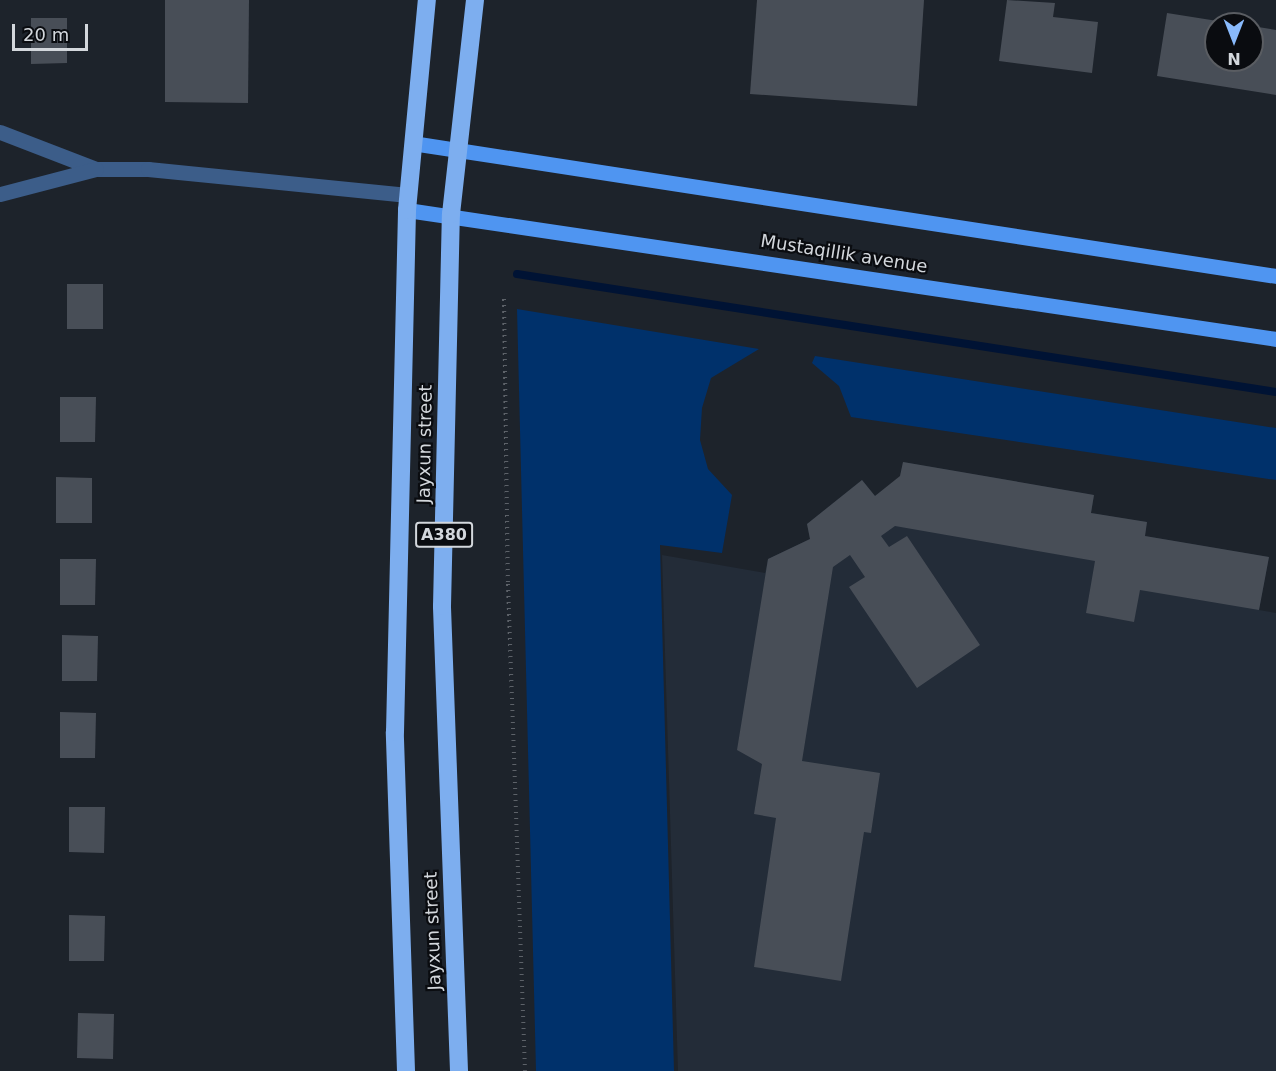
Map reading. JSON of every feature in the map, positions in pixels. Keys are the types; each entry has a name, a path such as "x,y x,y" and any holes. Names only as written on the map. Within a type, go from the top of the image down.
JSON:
{"highway":[{"name":"Jayxun street","path":"406,1071 395,732 407,202 427,0"},
{"name":"Jayxun street","path":"459,1071 442,606 452,214 475,0"}],"main road":[{"path":"412,143 1276,276"},
{"name":"Mustaqillik avenue","path":"407,202 452,214 1276,339"}],"street":[{"path":"0,132 96,169"},
{"path":"0,194 96,169 148,169 407,202"}],"path":[{"path":"504,299 508,584 525,1071"}],"shaded area":[{"path":"517,309 759,349 711,378 702,408 700,440 708,469 732,495 722,553 660,545 674,1071 536,1071"},
{"path":"815,356 1276,428 1276,480 851,417 839,386 812,363"},
{"path":"903,462 1094,495 1091,513 1147,522 1145,536 1269,557 1259,610 1276,613 1276,1071 678,1071 662,555 765,573 768,559 810,539 807,524 862,480 875,496 900,477"}],"building":[{"path":"165,0 249,0 248,103 165,102"},
{"path":"757,0 924,0 917,106 750,94"},
{"path":"1007,0 1055,3 1053,17 1098,22 1092,73 999,61"},
{"path":"1167,13 1204,19 1204,72 1264,72 1264,28 1276,30 1276,95 1157,76"},
{"path":"31,18 67,18 67,63 31,64"},
{"path":"67,284 103,284 103,329 67,329"},
{"path":"60,397 96,397 95,442 60,442"},
{"path":"903,462 1094,495 1091,513 1147,522 1145,536 1269,557 1259,610 1140,590 1134,622 1086,613 1095,561 895,526 881,536 889,547 907,536 980,645 917,688 849,587 865,577 850,555 833,567 802,761 880,773 871,833 864,832 841,981 754,967 776,818 754,814 762,764 737,750 768,559 810,539 807,524 862,480 875,496 900,476"},
{"path":"56,477 92,478 92,523 56,523"},
{"path":"60,559 96,559 95,605 60,605"},
{"path":"62,635 98,636 97,681 62,681"},
{"path":"60,712 96,713 95,758 60,758"},
{"path":"69,807 105,807 104,853 69,852"},
{"path":"69,915 105,916 104,961 69,961"},
{"path":"78,1013 114,1014 113,1059 77,1058"}],"waterway":[{"path":"517,274 1276,392"}]}
